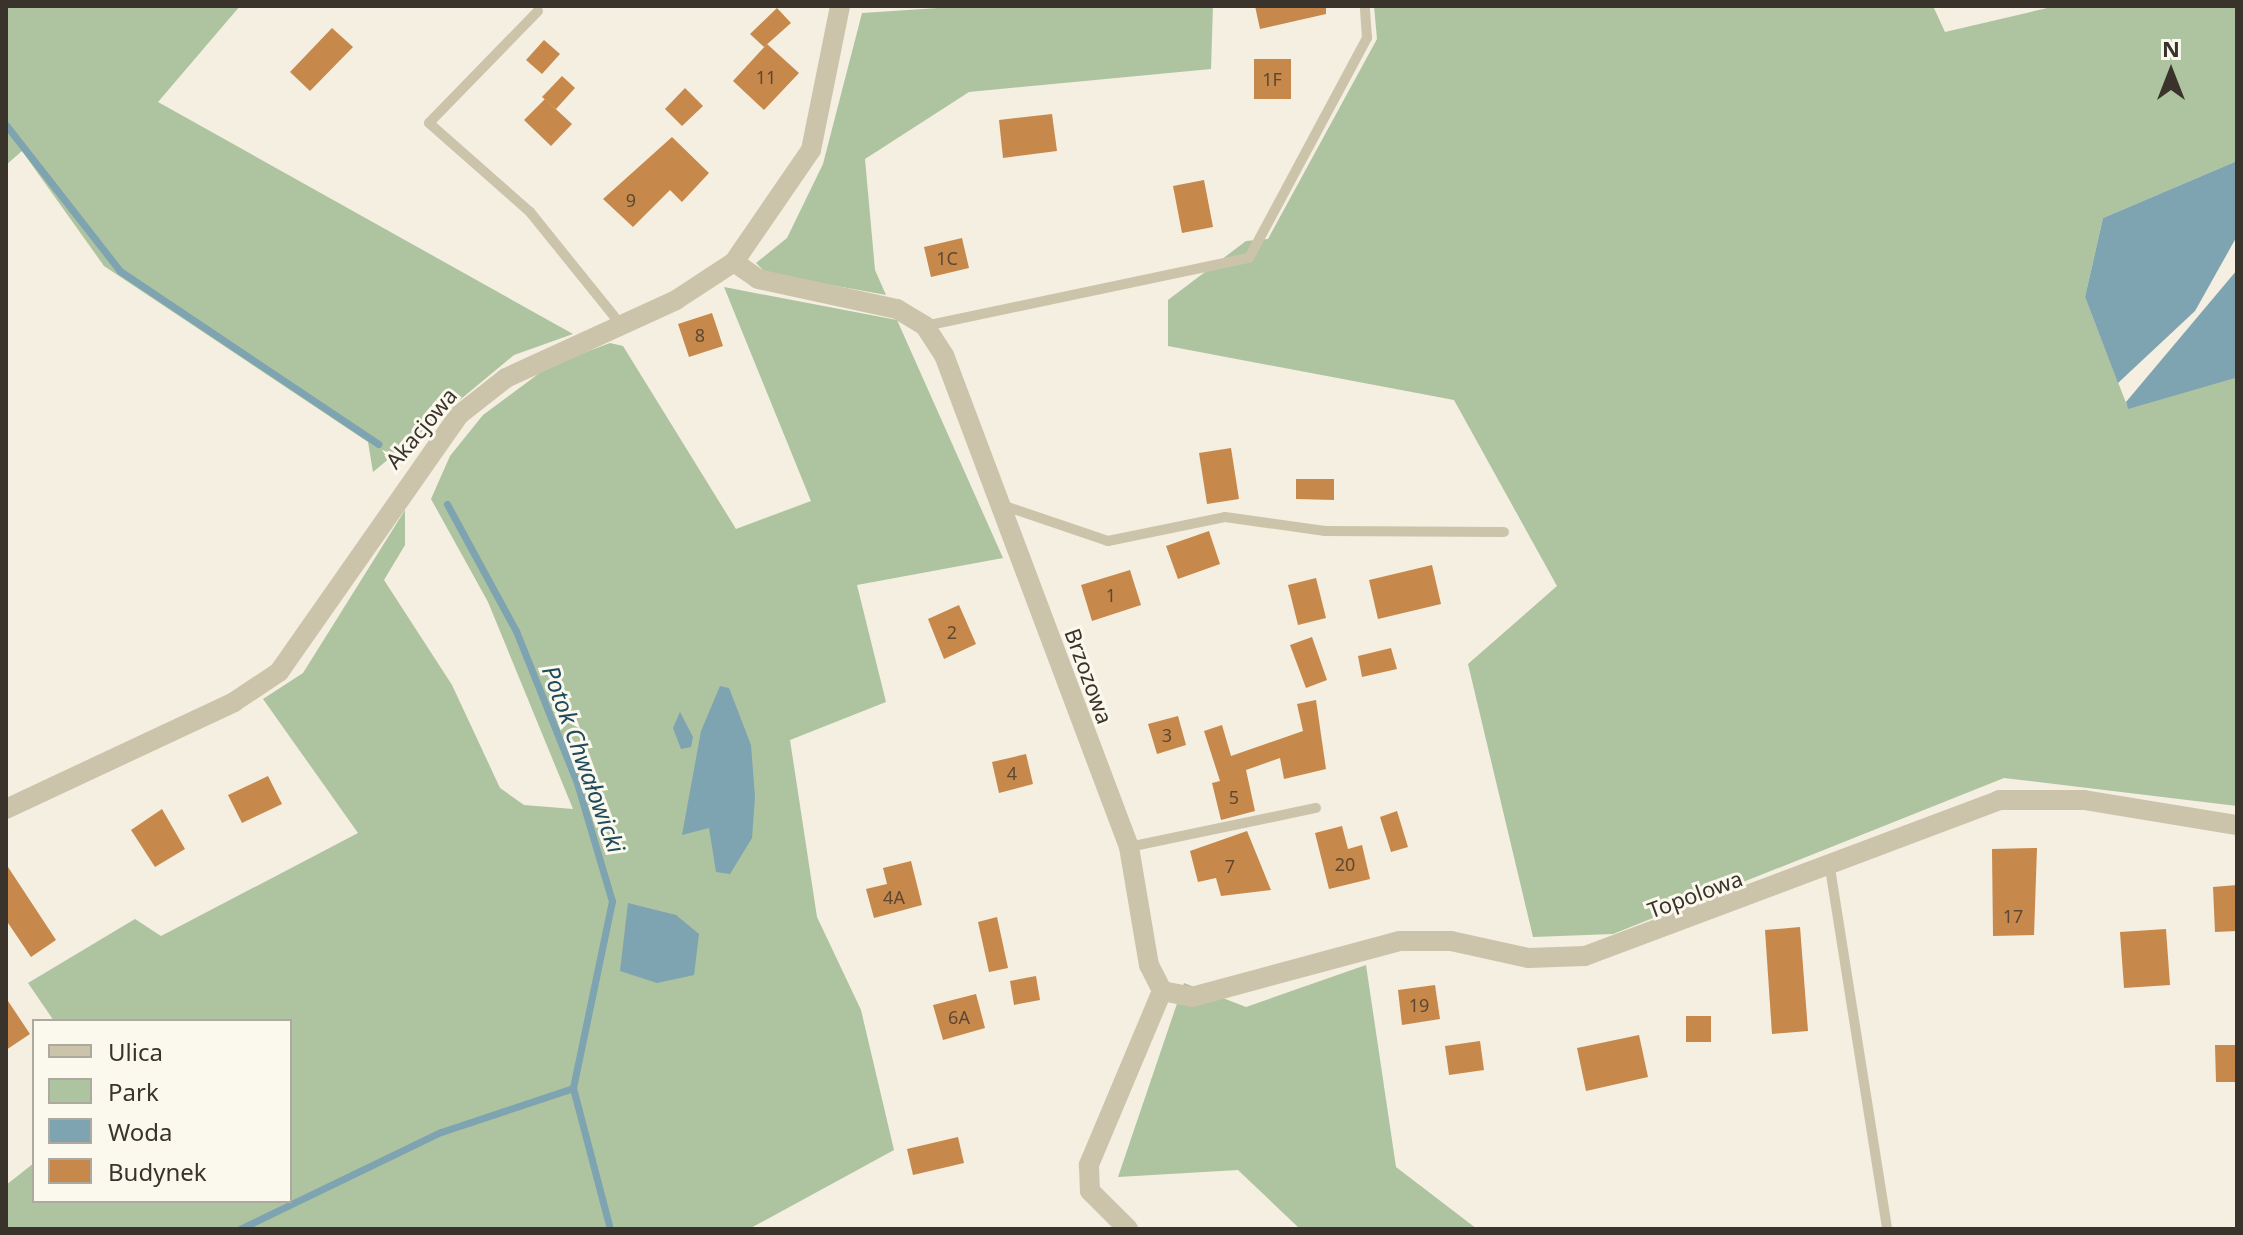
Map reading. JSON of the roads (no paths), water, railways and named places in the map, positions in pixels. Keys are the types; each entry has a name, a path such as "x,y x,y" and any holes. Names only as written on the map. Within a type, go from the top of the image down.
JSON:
{"street":[{"name":"Akacjowa","path":"6,809 234,702 279,672 459,415 506,378 696,290 734,262 811,150 840,6"},
{"path":"734,262 758,279 886,305 925,326"},
{"name":"Brzozowa","path":"925,326 944,355 996,503 1129,847 1149,965 1162,991"},
{"name":"Topolowa","path":"1162,991 1192,997 1400,941 1451,941 1528,958 1585,956 1830,868 1980,805 2018,797 2237,825"},
{"path":"1128,1229 1090,1191 1089,1165 1162,991"}],"lane":[{"path":"925,326 1249,258 1367,38 1365,6"},
{"path":"538,11 429,123 530,212 622,326"},
{"path":"996,503 1108,541 1225,517 1325,531 1504,532"},
{"path":"1129,847 1316,808"},
{"path":"1830,868 1887,1229"}],"water":[{"path":"2237,161 2237,236 2195,311 2118,383 2085,297 2103,218"},
{"path":"2237,270 2235,378 2128,409 2126,402"},
{"path":"720,686 729,688 751,745 755,797 752,838 730,874 716,872 709,828 682,835 701,731"},
{"path":"680,712 693,737 691,747 681,749 673,728"},
{"path":"628,903 676,915 699,934 694,975 657,983 620,971"}],"waterway":[{"name":"Potok Chwałowicki","path":"6,125 120,271 378,444"},
{"name":"Potok Chwałowicki","path":"447,504 516,631 577,783 612,901 573,1088 610,1229"},
{"path":"240,1229 441,1132 573,1088"}]}
